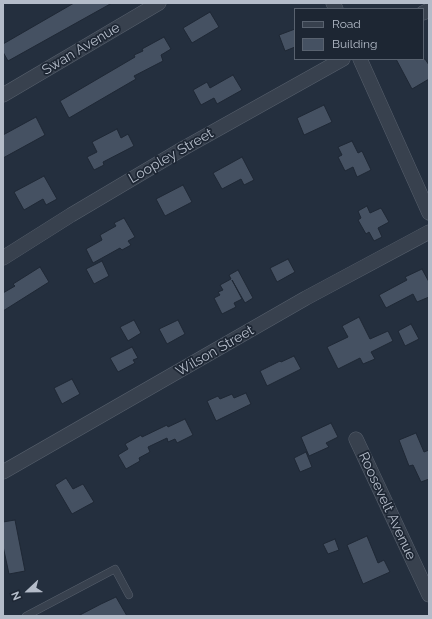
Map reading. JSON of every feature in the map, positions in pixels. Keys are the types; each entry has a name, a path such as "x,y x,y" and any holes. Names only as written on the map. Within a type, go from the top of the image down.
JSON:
{"street":[{"name":"Swan Avenue","path":"3,95 158,3"},
{"name":"Loopley Street","path":"3,258 71,215 178,152 341,60"},
{"path":"360,60 429,213"},
{"name":"Wilson Street","path":"3,472 306,298 429,232"},
{"name":"Roosevelt Avenue","path":"356,439 429,595"}],"lane":[{"path":"26,616 115,569 129,595"}],"building":[{"path":"74,3 112,3 8,61 3,52 3,44"},
{"path":"210,12 219,27 192,43 183,28"},
{"path":"294,29 294,47 285,51 279,35"},
{"path":"164,37 171,49 161,55 163,61 134,76 136,79 69,118 60,101 135,57 134,55 143,51 142,49"},
{"path":"425,59 429,65 429,79 412,89 397,60"},
{"path":"233,75 242,90 217,104 214,98 201,105 193,90 207,82 210,88"},
{"path":"324,105 332,122 304,135 297,118"},
{"path":"36,117 45,135 3,158 3,135"},
{"path":"117,129 121,138 128,134 134,146 103,162 104,165 94,170 87,157 97,152 92,142"},
{"path":"352,141 358,153 362,151 371,170 357,177 353,167 345,171 338,157 342,155 338,147"},
{"path":"242,157 254,180 244,185 241,179 222,189 213,173"},
{"path":"44,176 57,199 46,205 43,199 24,210 14,192"},
{"path":"183,185 192,202 165,216 156,199"},
{"path":"367,206 370,213 381,208 389,222 378,228 382,237 374,241 369,232 366,234 358,220 361,218 358,211"},
{"path":"124,218 135,237 128,241 131,245 122,250 120,248 93,263 86,249 102,240 100,235 116,226 114,223"},
{"path":"288,259 295,272 277,282 270,268"},
{"path":"102,261 109,276 94,284 86,269"},
{"path":"40,267 49,282 3,311 3,293 15,286 13,284"},
{"path":"422,269 429,282 429,297 417,302 413,294 386,308 379,295 407,280 405,277"},
{"path":"238,270 253,298 245,303 232,280 242,299 234,303 236,307 222,314 214,298 220,295 218,292 223,290 220,285 231,279 229,275"},
{"path":"359,317 370,339 388,331 393,341 371,352 375,359 363,364 360,358 338,369 327,347 348,337 342,326"},
{"path":"134,320 141,333 128,341 120,327"},
{"path":"178,320 185,334 167,344 159,329"},
{"path":"411,324 419,339 405,346 398,331"},
{"path":"132,347 138,358 133,360 135,363 118,372 110,358"},
{"path":"294,356 301,369 267,386 260,371"},
{"path":"72,379 80,394 62,404 54,388"},
{"path":"246,393 251,404 216,421 207,401 218,396 220,399 232,394 234,398"},
{"path":"185,419 193,435 177,443 175,439 168,442 167,438 148,447 150,452 139,458 140,461 126,469 118,455 128,449 125,444 141,435 142,437 167,425 168,427"},
{"path":"331,423 338,437 326,443 329,447 309,456 301,437"},
{"path":"416,433 424,452 429,450 429,479 421,482 413,465 409,466 399,440"},
{"path":"306,452 312,467 300,472 294,458"},
{"path":"66,478 73,489 83,484 94,502 72,514 55,485"},
{"path":"15,520 25,571 9,574 3,546 3,522"},
{"path":"367,536 378,563 384,560 390,572 363,584 347,545"},
{"path":"335,539 339,550 328,554 323,544"},
{"path":"116,597 127,616 78,616 101,604"}]}
